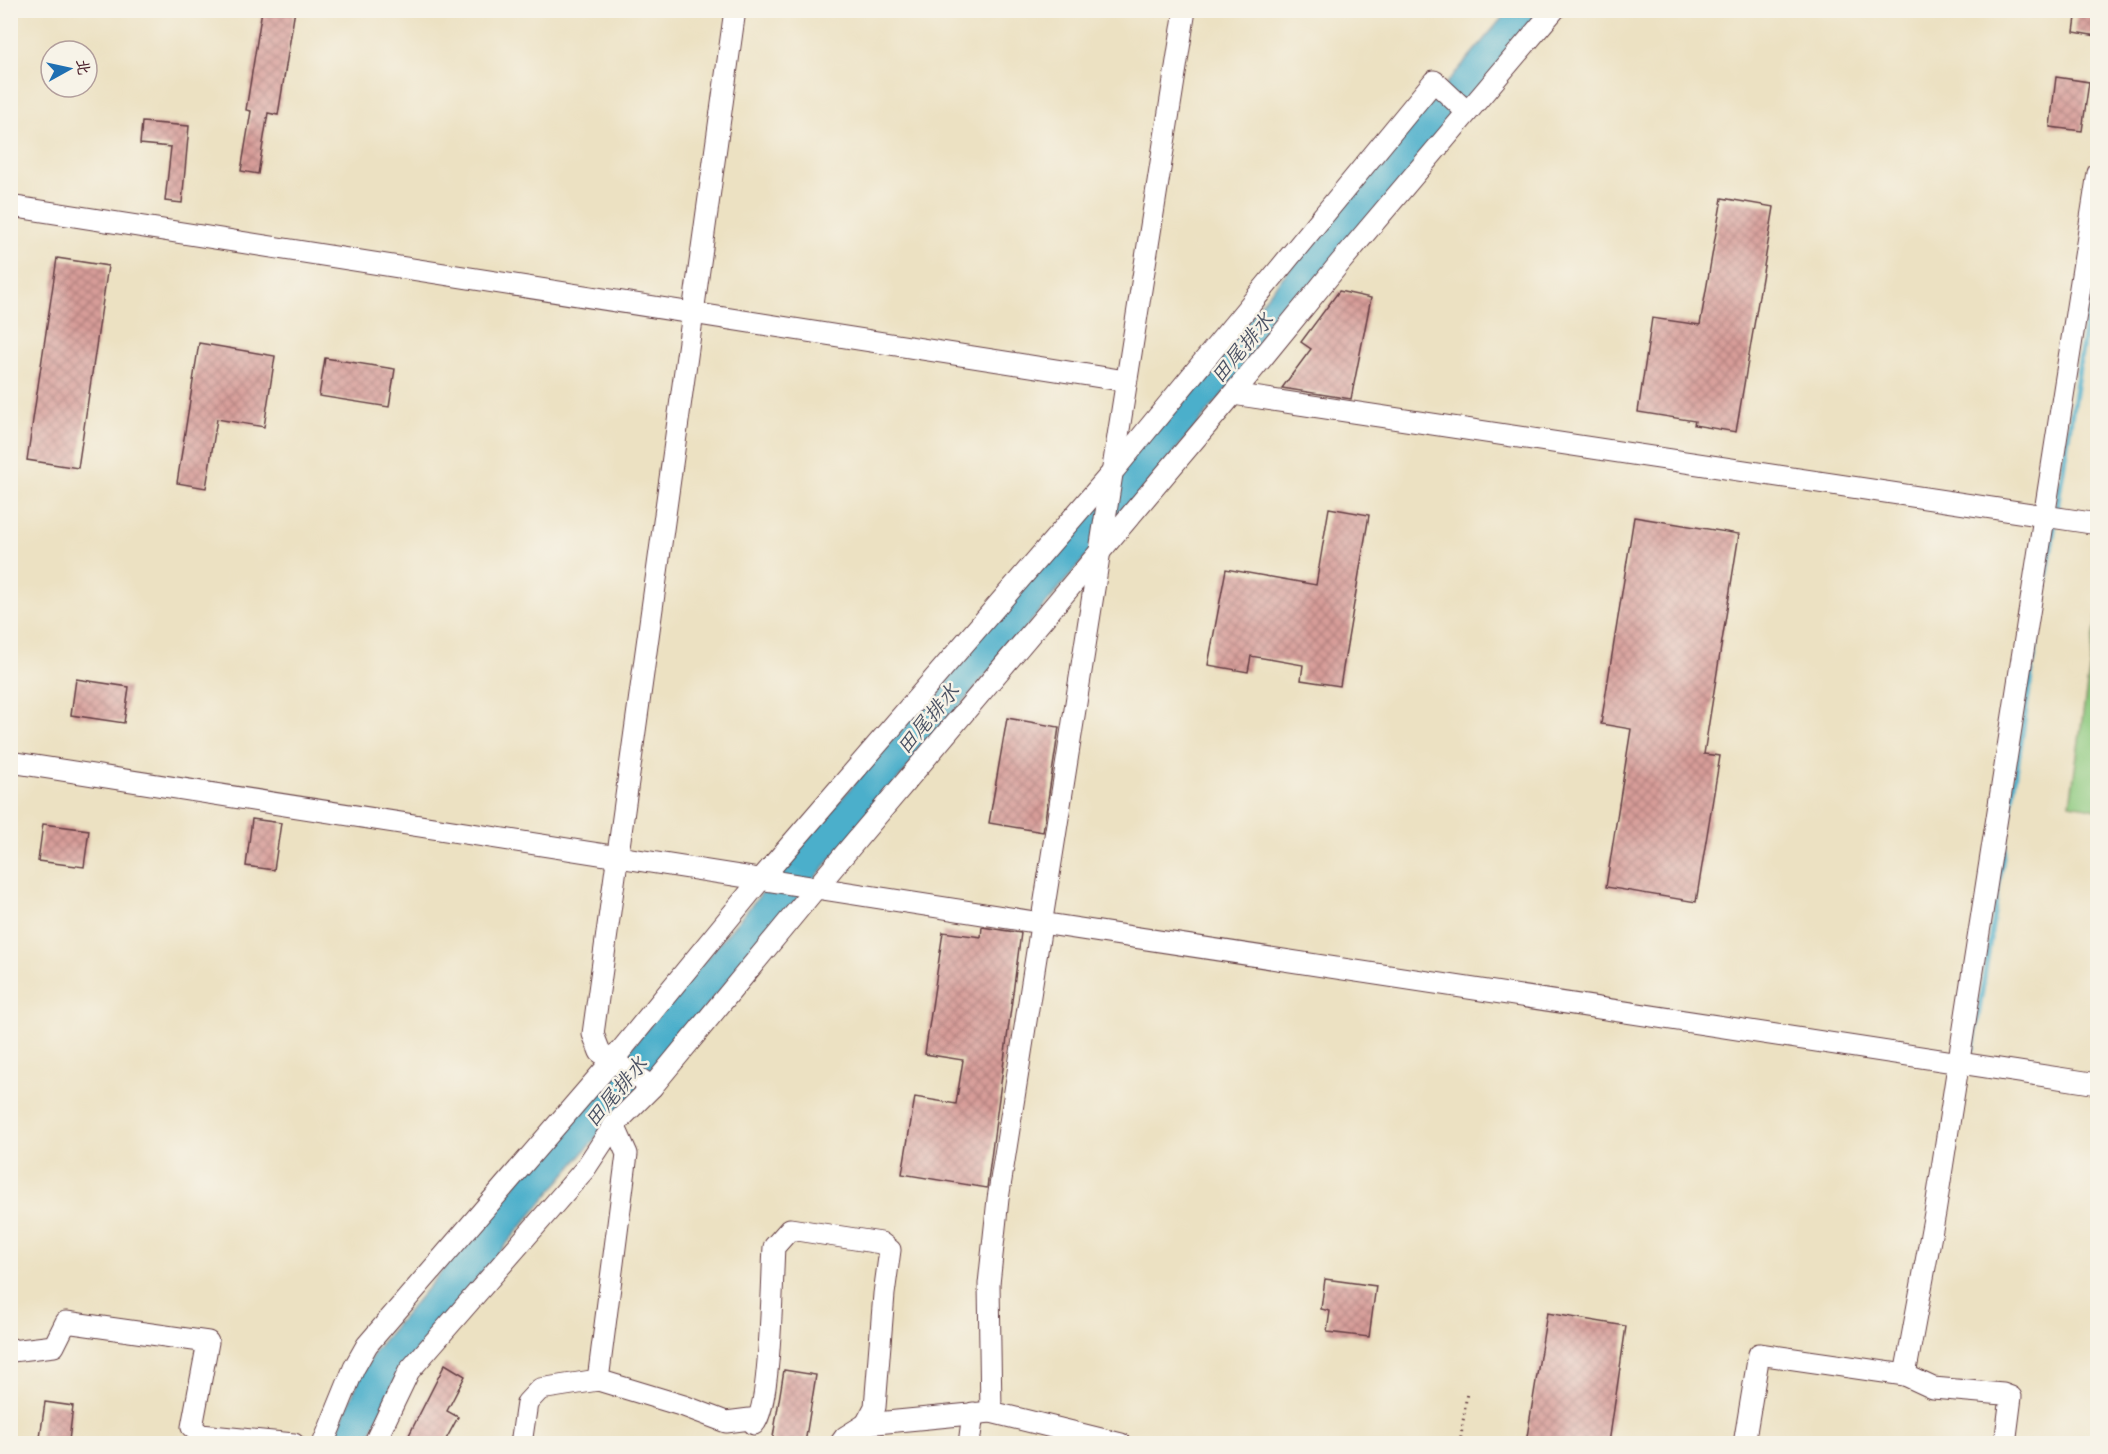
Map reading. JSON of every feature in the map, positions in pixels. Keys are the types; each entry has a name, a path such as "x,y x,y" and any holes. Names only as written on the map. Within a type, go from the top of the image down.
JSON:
{"street":[{"path":"646,1082 600,1052 593,1034 735,10"},
{"path":"969,1443 982,1413 989,1284 1000,1187 1185,10"},
{"path":"374,1443 409,1371 585,1169 646,1082 816,888 1101,552 1554,10"},
{"path":"323,1443 354,1368 367,1345 613,1060 761,879 1114,469 1434,81 1467,112"},
{"path":"1905,1375 1935,1213 2097,173"},
{"path":"10,206 693,311 1126,381"},
{"path":"1233,394 2097,524"},
{"path":"10,762 1041,923 2097,1084"},
{"path":"598,1380 627,1154 614,1125"},
{"path":"521,1443 526,1403 540,1389 598,1380 684,1406 726,1422 750,1419 754,1424 760,1419 764,1392 774,1247 790,1229 881,1243 890,1250 879,1342 876,1407 866,1424"},
{"path":"10,1348 12,1352 54,1346 66,1322 208,1342 192,1427 201,1435 294,1443"},
{"path":"1744,1443 1759,1354 1905,1375 1933,1388 2003,1394 2011,1397 2005,1443"},
{"path":"840,1443 845,1437 866,1424 982,1413 1120,1443"}],"path":[{"path":"1460,1443 1467,1392"}],"green space":[{"path":"2097,615 2098,809 2070,804"}],"water":[{"name":"田尾排水","path":"1508,11 1546,11 401,1369 366,1443 331,1444 361,1375 376,1349"}],"building":[{"path":"262,10 295,10 278,115 268,113 258,174 241,171 251,111 246,110"},
{"path":"2077,10 2097,10 2097,36 2074,32"},
{"path":"2056,77 2089,82 2082,131 2050,127"},
{"path":"142,122 189,126 182,203 165,201 171,147 140,144"},
{"path":"1722,198 1774,207 1736,432 1694,425 1695,421 1638,412 1652,318 1700,325"},
{"path":"57,258 108,266 78,468 27,460"},
{"path":"1339,291 1371,298 1351,399 1282,388 1311,349 1301,342"},
{"path":"199,343 275,356 264,427 217,419 206,488 177,483"},
{"path":"325,358 395,369 389,407 319,396"},
{"path":"1329,508 1369,515 1340,686 1301,680 1303,665 1251,656 1248,672 1208,665 1226,569 1316,585"},
{"path":"1634,517 1739,534 1704,754 1720,756 1696,902 1606,887 1631,729 1601,724"},
{"path":"76,679 129,687 124,723 71,715"},
{"path":"1007,718 1059,727 1043,832 989,823"},
{"path":"252,819 281,823 274,870 246,866"},
{"path":"43,824 89,830 84,867 38,861"},
{"path":"982,927 1021,933 987,1188 902,1174 915,1097 956,1104 963,1060 925,1054 943,932 981,937"},
{"path":"1325,1279 1376,1286 1369,1337 1327,1332 1330,1311 1321,1309"},
{"path":"1547,1313 1626,1326 1609,1443 1526,1443"},
{"path":"445,1364 465,1376 447,1411 458,1417 444,1443 405,1443"},
{"path":"784,1370 816,1375 805,1443 772,1443"},
{"path":"45,1402 73,1406 69,1441 40,1438"}],"waterway":[{"path":"2056,514 2098,247"},
{"path":"1973,1049 2055,523"}]}
